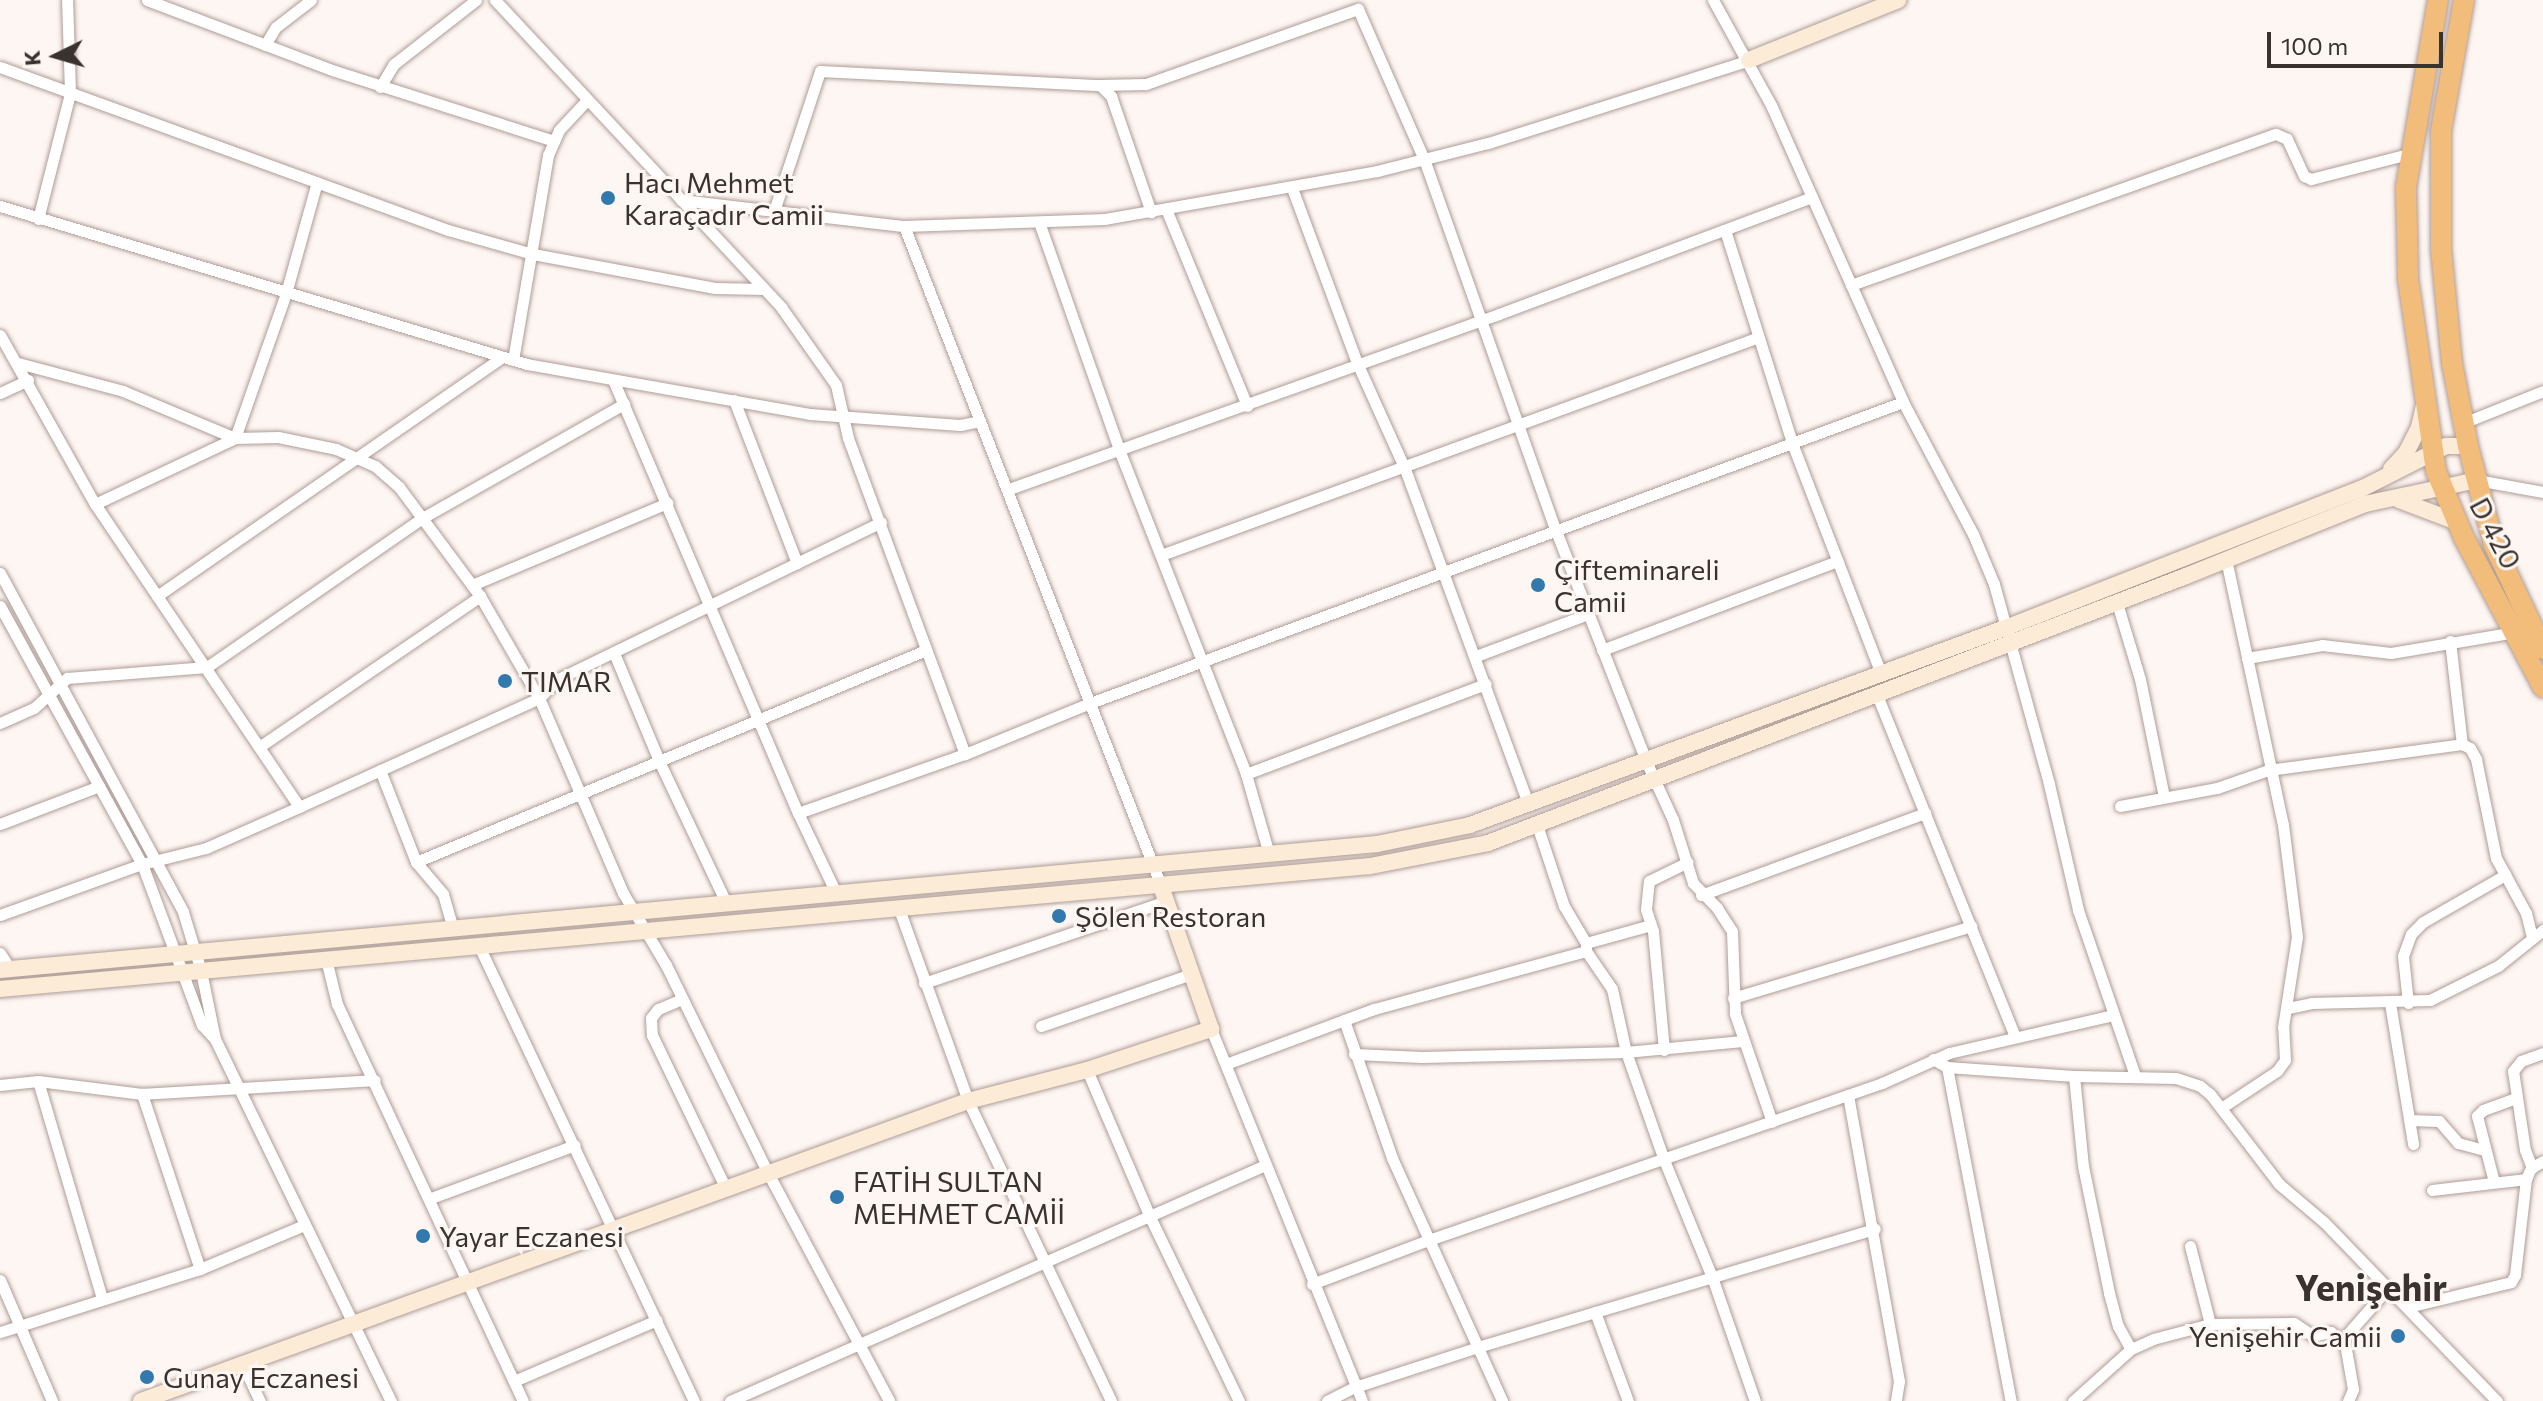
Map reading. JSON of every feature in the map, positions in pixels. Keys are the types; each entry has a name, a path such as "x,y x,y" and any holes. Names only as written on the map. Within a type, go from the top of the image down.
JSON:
{"highway":[{"name":"D 420","path":"2438,0 2406,188 2408,279 2426,397 2443,490 2543,687"},
{"path":"2464,0 2441,130 2442,263 2452,363 2468,446 2494,545 2543,649"}],"main road":[{"path":"1749,60 1898,0"},
{"path":"2384,477 2406,453 2419,427 2426,397"},
{"path":"0,989 899,909 1164,893 1370,866 1488,843 1877,695 2010,634 2384,477 2435,452 2460,444 2468,446"},
{"path":"5,969 1377,844 1470,825 1881,674 2117,603 2365,504 2443,490 2477,480"},
{"path":"2390,498 2415,503 2457,522"},
{"path":"150,1399 968,1101 1087,1070 1211,1029 1164,893"}],"street":[{"path":"38,219 70,93 67,0"},
{"path":"148,0 380,87 554,141"},
{"path":"265,45 276,27 311,0"},
{"path":"380,87 394,64 476,0"},
{"path":"495,0 764,289 836,385 842,415 965,754"},
{"path":"1713,0 1749,60 1903,402 1973,534 2010,634 2078,910 2135,1076"},
{"path":"774,211 820,71 1100,85 1146,84 1358,9 1424,159 1556,531 1646,761 1656,778 1693,883 1701,895 1717,908 1732,931 1733,998 1742,1041 1772,1122"},
{"path":"681,200 904,226 1105,219 1292,188 1424,159 1488,143 1749,60"},
{"path":"0,67 448,230 533,254 715,288 764,289"},
{"path":"1100,85 1111,96 1151,212"},
{"path":"157,596 356,457 508,358 533,254 548,155 559,130 586,101"},
{"path":"1851,285 2276,134 2287,139 2304,176 2311,179 2412,153"},
{"path":"235,438 286,293 317,182"},
{"path":"1292,188 1358,365 1405,469 1528,804"},
{"path":"1009,489 1247,406 1812,197"},
{"path":"0,206 508,358 614,382 810,414 960,425 980,421"},
{"path":"1166,209 1247,406"},
{"path":"1039,222 1120,452 1246,774 1269,854"},
{"path":"904,226 1164,893 924,983"},
{"path":"1725,230 1792,443 1881,674"},
{"path":"0,335 95,504 299,807"},
{"path":"1161,555 1405,469 1759,337"},
{"path":"18,363 123,391 235,438"},
{"path":"0,393 28,380"},
{"path":"614,382 798,813 837,895"},
{"path":"2463,423 2543,391"},
{"path":"734,400 797,563"},
{"path":"798,813 965,754 1090,703 1903,402"},
{"path":"0,723 34,708 67,678 133,670 207,667 424,517 624,404"},
{"path":"95,504 235,438 278,437 356,457 375,466 399,487 480,596 539,698 579,796 635,914 647,931 768,1173 889,1401"},
{"path":"2477,480 2543,492"},
{"path":"472,585 667,503"},
{"path":"0,915 142,864 206,848 299,807 539,698 558,679 881,522"},
{"path":"2221,1108 2283,1066 2286,1053 2283,1027 2297,937 2283,825 2268,770 2226,560"},
{"path":"1602,650 1838,561"},
{"path":"0,573 158,860 183,912 201,971 215,1039 391,1401"},
{"path":"259,747 480,596"},
{"path":"2117,603 2140,679 2164,797"},
{"path":"0,606 142,864 202,1025 215,1039"},
{"path":"1476,656 1588,614"},
{"path":"0,637 14,632"},
{"path":"2247,658 2322,645 2391,653 2515,632"},
{"path":"2450,641 2462,744"},
{"path":"416,862 760,722 926,650"},
{"path":"614,653 660,763 727,905"},
{"path":"1246,774 1486,684"},
{"path":"1877,695 2015,1036"},
{"path":"2120,806 2217,788 2268,770 2462,744 2470,748 2476,759 2489,838 2505,875 2538,933 2498,966 2430,1000 2408,1003 2311,1003 2288,1008"},
{"path":"380,770 416,862 443,894 453,930"},
{"path":"0,824 99,786"},
{"path":"1701,895 1925,813"},
{"path":"1537,825 1564,906 1612,989 1626,1052 1664,1160 1712,1277 1755,1401"},
{"path":"1664,1050 1651,925 1646,909 1649,881 1688,862"},
{"path":"2408,1003 2403,956 2411,934 2423,922 2505,875"},
{"path":"899,909 968,1101 1111,1401"},
{"path":"1226,1064 1344,1020 1651,925"},
{"path":"1733,998 1971,926"},
{"path":"479,946 694,1401"},
{"path":"0,953 5,969"},
{"path":"326,959 337,1004 431,1198 523,1401"},
{"path":"1041,1026 1191,974"},
{"path":"682,999 658,1009 651,1018 652,1035 726,1189"},
{"path":"2390,1003 2413,1144"},
{"path":"1312,1284 1426,1241 1848,1095 1933,1059 2015,1036 2113,1015"},
{"path":"1344,1020 1354,1054 1426,1241 1502,1401"},
{"path":"1211,1029 1362,1401"},
{"path":"1354,1054 1422,1057 1626,1052 1742,1041"},
{"path":"2408,1307 2511,1282 2515,1275 2529,1173 2513,1078 2516,1065 2543,1053"},
{"path":"1933,1059 1947,1067 2187,1080 2210,1094 2279,1184 2324,1222 2497,1401"},
{"path":"1947,1067 2011,1401"},
{"path":"1087,1070 1149,1215 1239,1401"},
{"path":"2074,1076 2083,1166 2109,1293 2118,1326 2131,1349"},
{"path":"0,1085 38,1081 142,1094 375,1080"},
{"path":"38,1081 102,1299"},
{"path":"142,1094 200,1269"},
{"path":"1848,1095 1875,1229 1899,1381 1896,1401"},
{"path":"2494,1182 2477,1122 2479,1113 2516,1098"},
{"path":"2409,1120 2439,1121 2458,1143 2484,1150"},
{"path":"431,1198 575,1145"},
{"path":"2432,1190 2494,1182 2529,1173 2543,1161"},
{"path":"730,1401 1044,1266 1149,1215 1265,1165"},
{"path":"0,1332 200,1269 304,1225"},
{"path":"1327,1401 1355,1387 1478,1347 1875,1229"},
{"path":"2190,1246 2210,1324"},
{"path":"0,1280 52,1401"},
{"path":"2344,1344 2350,1329 2387,1289"},
{"path":"1595,1312 1628,1401"},
{"path":"514,1381 657,1320"},
{"path":"2073,1401 2131,1349 2153,1339 2210,1324 2294,1323 2313,1336 2331,1332 2344,1344 2353,1376 2353,1389 2348,1401"},
{"path":"243,1365 260,1401"}],"place":[{"name":"Hacı Mehmet Karaçadır Camii","path":"608,198"},
{"name":"Çifteminareli Camii","path":"1538,585"},
{"name":"TIMAR","path":"505,681"},
{"name":"Şölen Restoran","path":"1059,916"},
{"name":"FATİH SULTAN MEHMET CAMİİ","path":"837,1197"},
{"name":"Yayar Eczanesi","path":"423,1236"},
{"name":"Yenişehir Camii","path":"2398,1336"},
{"name":"Gunay Eczanesi","path":"147,1377"}],"district":[{"name":"Yenişehir","path":"2371,1287"}]}
